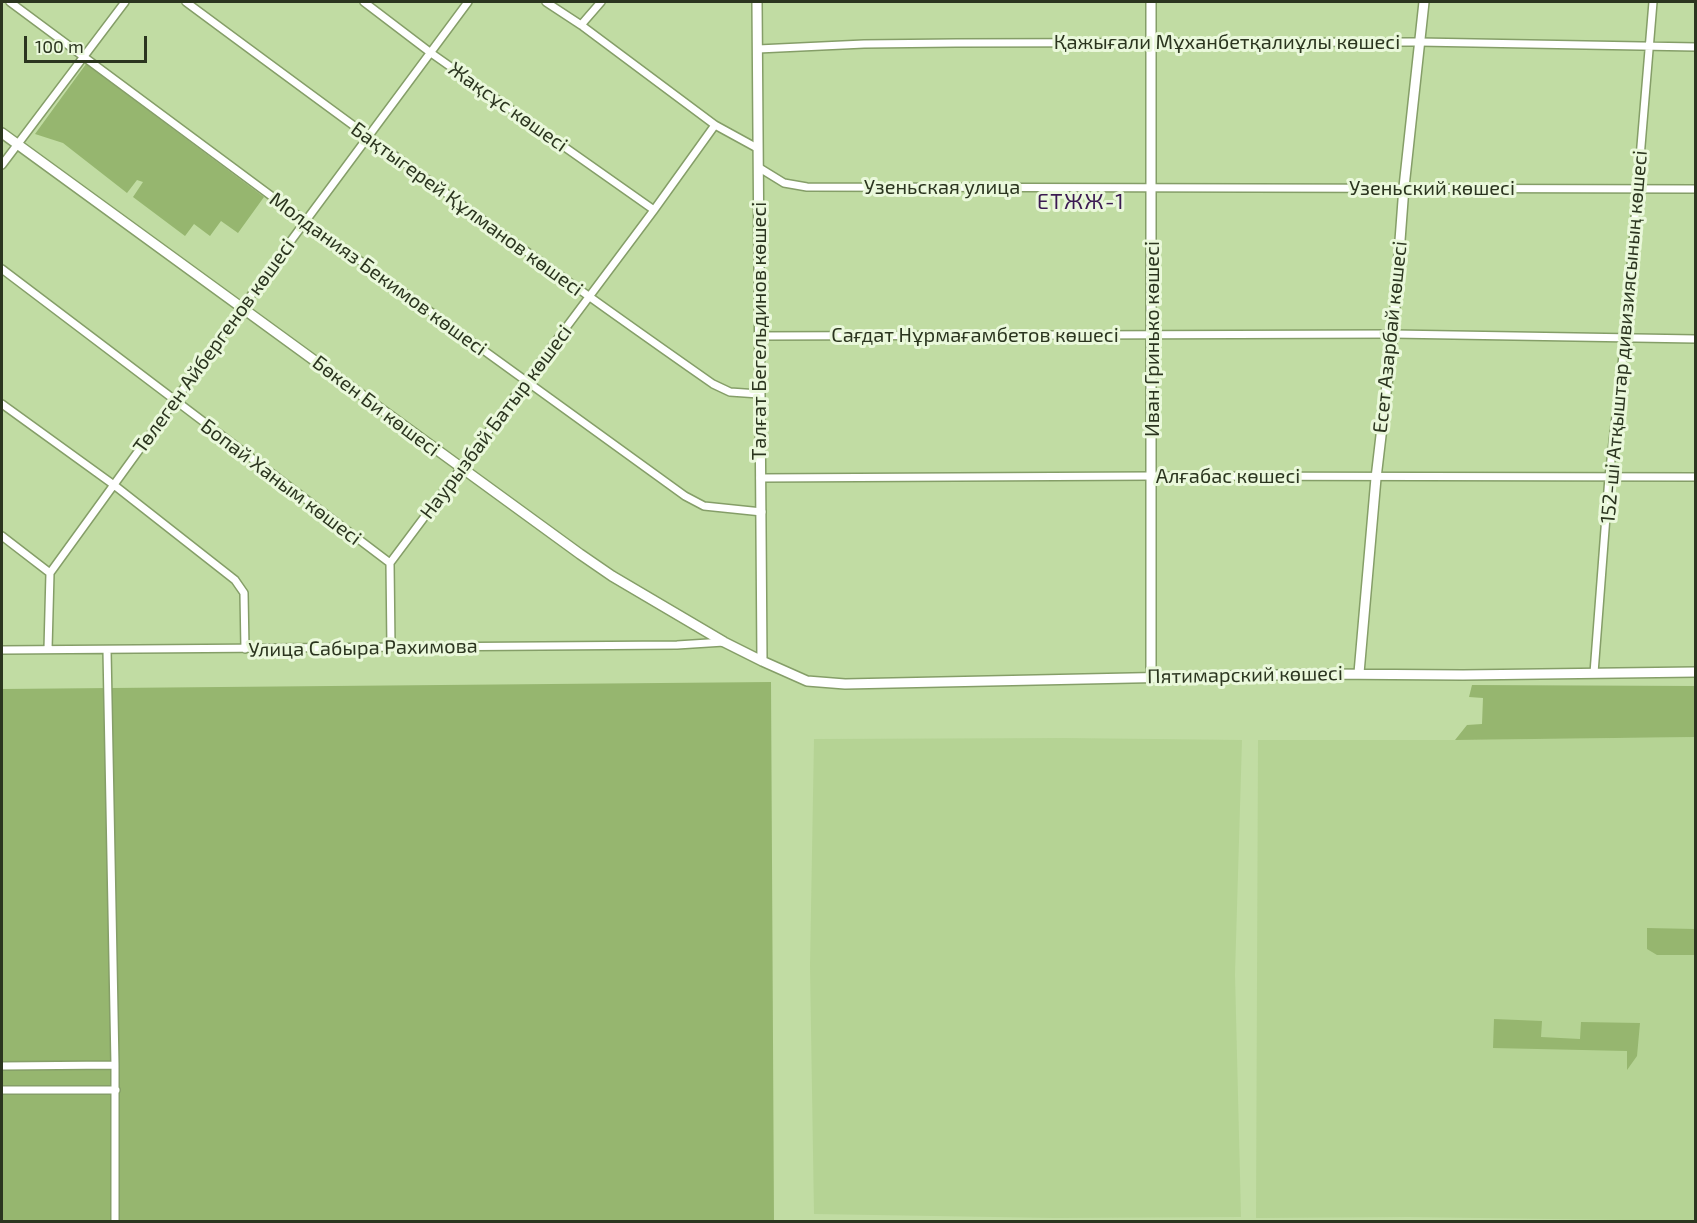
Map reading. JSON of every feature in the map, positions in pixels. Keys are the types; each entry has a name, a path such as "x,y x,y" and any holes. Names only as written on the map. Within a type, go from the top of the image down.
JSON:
{"street":[{"name":"Молданияз Бекимов көшесі","path":"10,2 525,382 698,504 762,512"},
{"path":"2,165 125,2"},
{"name":"Бақтыгерей Құлманов көшесі","path":"186,2 368,137 717,387 730,392 759,394"},
{"name":"Жақсұс көшесі","path":"364,2 431,53 654,210"},
{"name":"Төлеген Айбергенов көшесі","path":"50,573 305,221 468,2"},
{"path":"546,2 581,25 715,125 758,148"},
{"path":"581,25 601,2"},
{"name":"Талғат Бегельдинов көшесі","path":"757,2 762,661"},
{"name":"Иван Гринько көшесі","path":"1150,2 1151,676"},
{"name":"Есет Азарбай көшесі","path":"1359,673 1376,478 1393,334 1404,187 1424,2"},
{"name":"152-ші Атқыштар дивизиясының көшесі","path":"1594,672 1609,477 1625,338 1653,2"},
{"name":"Қажығали Мұханбетқалиұлы көшесі","path":"758,49 956,43 1419,42 1695,47"},
{"name":"Наурызбай Батыр көшесі","path":"390,563 715,125"},
{"name":"Бөкен Би көшесі","path":"2,133 604,571 724,642 762,661"},
{"name":"Узеньская улица","path":"758,166 784,183 796,187 1168,188"},
{"name":"Узеньский көшесі","path":"1168,188 1695,189"},
{"name":"Бопай Ханым көшесі","path":"2,269 390,563"},
{"name":"Сағдат Нұрмағамбетов көшесі","path":"759,336 1393,334 1695,339"},
{"path":"2,404 114,485 241,586 245,601 245,649"},
{"name":"Алғабас көшесі","path":"760,478 1695,477"},
{"path":"2,536 50,573 48,650"},
{"path":"390,563 391,647"},
{"name":"Улица Сабыра Рахимова","path":"2,650 677,645 724,642"},
{"path":"107,650 116,1090 115,1221"},
{"name":"Пятимарский көшесі","path":"762,661 795,677 813,682 845,684 1359,673 1463,675 1695,672"},
{"path":"2,1066 115,1065"},
{"path":"2,1090 116,1090"}],"shaded area":[{"path":"86,64 264,197 238,233 221,221 210,236 194,224 185,236 133,197 143,182 137,180 127,193 63,143 35,134"},
{"path":"771,682 774,1221 2,1221 2,689"},
{"path":"1472,685 1695,686 1695,737 1455,740 1467,725 1482,724 1483,698 1469,697"},
{"path":"1695,737 1695,1221 1408,1217 1256,1218 1258,740"},
{"path":"814,739 1242,740 1235,974 1241,1217 1055,1218 814,1214 810,966"},
{"path":"1647,928 1695,929 1695,955 1657,955 1647,949"},
{"path":"1494,1019 1542,1021 1541,1037 1580,1039 1581,1022 1640,1023 1637,1056 1627,1070 1627,1051 1493,1048"}],"district":[{"name":"ЕТЖЖ-1","path":"1081,202"}]}
